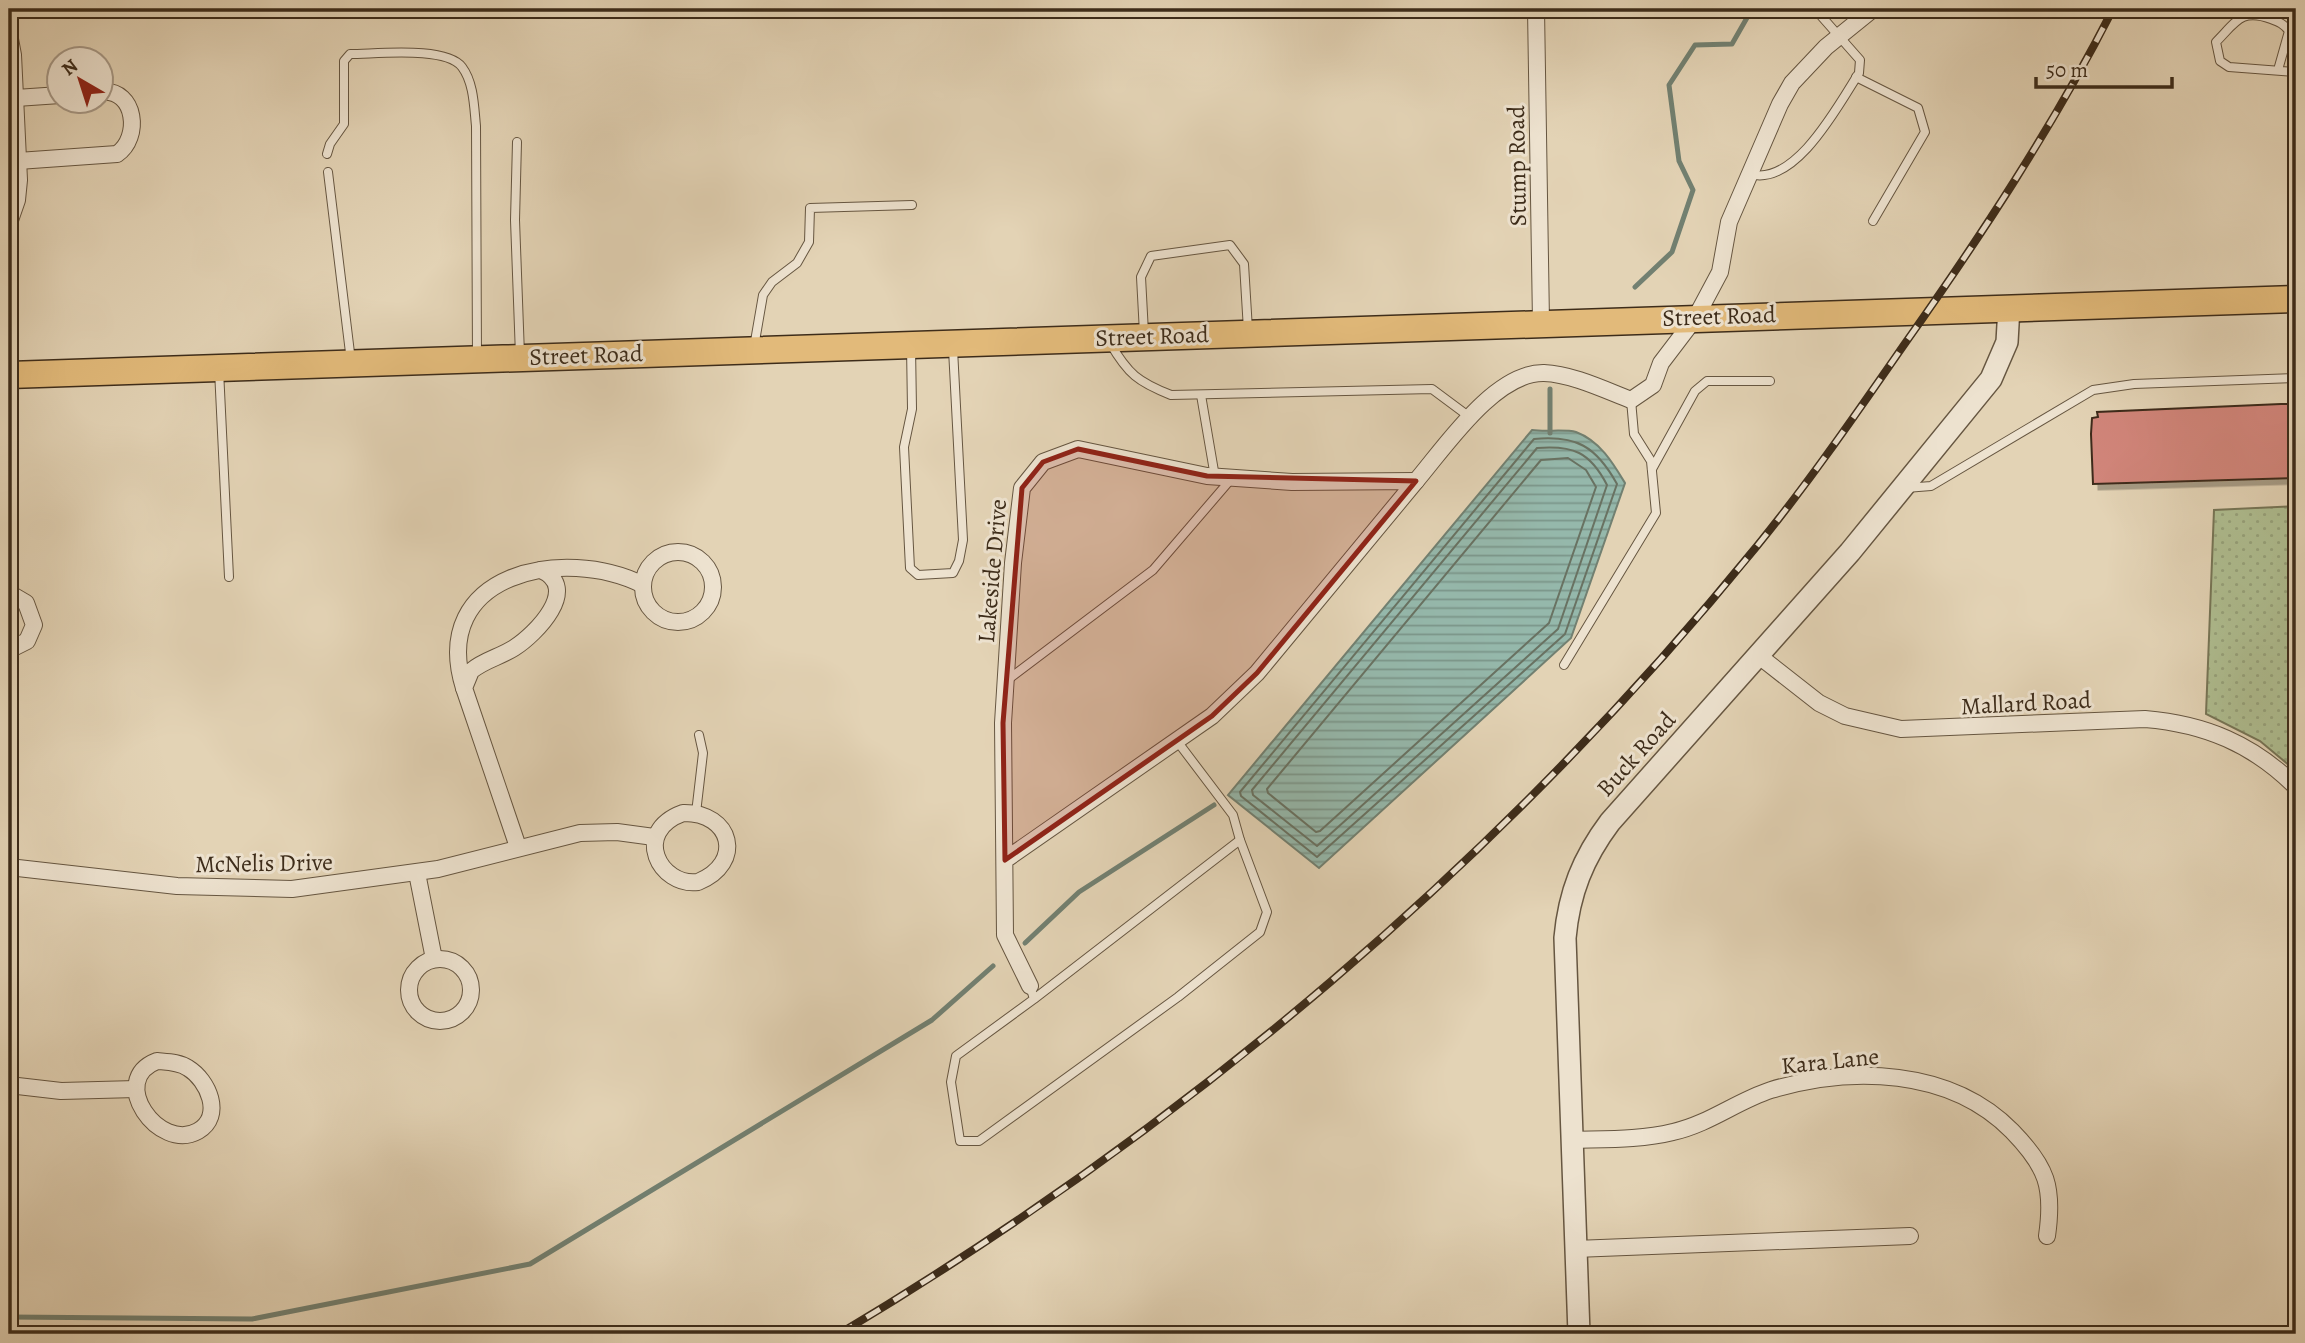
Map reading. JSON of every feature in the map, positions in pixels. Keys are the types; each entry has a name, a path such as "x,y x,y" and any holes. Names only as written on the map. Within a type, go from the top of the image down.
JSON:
{"main road":[{"name":"Street Road","path":"9,375 2296,299"}],"street":[{"name":"Stump Road","path":"1536,9 1541,322"},
{"path":"1005,860 1212,716 1257,673 1416,481 1471,418 1504,386 1527,375 1546,373 1631,400 1653,385 1661,363 1696,317 1720,272 1729,222 1780,104 1792,83 1808,64 1873,9"},
{"path":"9,34 16,98 18,160 17,200 9,223"},
{"path":"18,160 117,154 125,148 131,133 130,110 125,99 116,92"},
{"path":"16,98 46,96"},
{"name":"Buck Road","path":"1579,1334 1565,938 1573,888 1582,864 1610,822 1759,656 1902,489 1991,379 2007,342 2009,307"},
{"name":"Lakeside Drive","path":"1032,992 1005,935 1003,723 1022,488 1043,462 1078,449 1224,477 1292,482 1416,481"},
{"path":"677,552 702,562 713,584 707,607 690,621 679,623 657,616 645,597 643,585 648,566 653,560 663,554 677,552"},
{"path":"464,688 471,671 517,646 542,624 558,594 556,583 550,575 541,570"},
{"path":"518,847 459,671 458,647 468,613 488,589 503,579 541,570 602,570 643,585"},
{"path":"9,593 26,603 34,625 27,641 9,650"},
{"name":"Mallard Road","path":"1759,656 1819,703 1872,724 1928,730 2145,719 2174,722 2229,738 2254,751 2296,787"},
{"path":"696,813 720,827 726,839 727,857 711,877 691,883 666,870 654,848 654,837 661,825 671,817 696,813"},
{"name":"McNelis Drive","path":"9,867 177,887 234,890 344,884 417,873 580,833 617,832 654,837"},
{"path":"417,873 434,959"},
{"path":"173,1062 188,1068 200,1078 209,1093 211,1117 204,1127 194,1133 168,1131 154,1124 144,1113 136,1089 137,1079 149,1064 173,1062"},
{"name":"Kara Lane","path":"1572,1140 1674,1132 1699,1125 1747,1099 1793,1085 1853,1076 1906,1078 1935,1086 1972,1102 2006,1125 2024,1144 2049,1183 2051,1203 2047,1236"},
{"path":"9,1085 61,1091 136,1089"},
{"path":"1575,1249 1910,1236"}],"lane":[{"path":"1750,174 1762,177 1772,175 1809,147 1856,78 1860,60 1818,10"},
{"path":"2278,70 2289,31 2284,24 2255,13 2241,16 2216,42 2220,61 2229,68 2296,72"},
{"path":"327,154 330,144 344,124 344,61 350,54 449,56 464,69 472,90 476,126 477,359"},
{"path":"1856,78 1918,108 1925,132 1873,221"},
{"path":"517,142 515,220 520,358"},
{"path":"328,172 351,363"},
{"path":"754,350 763,295 772,282 797,264 809,242 810,208 912,205"},
{"path":"1144,336 1141,277 1151,256 1230,245 1244,264 1248,333"},
{"path":"1107,338 1126,370 1144,384 1171,394 1432,389 1471,418"},
{"path":"911,344 912,409 904,447 910,568 918,575 953,573 959,561 962,540 952,343"},
{"path":"219,368 229,577"},
{"path":"1902,489 1931,485 2054,410 2093,390 2134,384 2296,378"},
{"path":"1653,469 1695,391 1707,381 1770,381"},
{"path":"1006,681 1153,570 1224,477 1201,395"},
{"path":"1564,665 1656,513 1653,469 1634,434 1631,400"},
{"path":"696,813 703,753 699,735"},
{"path":"1177,741 1233,815 1268,912 1260,932 1178,998 979,1141 960,1141 951,1082 956,1056 1032,992 1240,840"}],"highlighted area":[{"path":"1078,449 1207,476 1416,481 1257,673 1212,716 1005,860 1003,723 1022,488 1043,462"}],"green space":[{"path":"2296,506 2296,771 2260,741 2206,714 2214,510"},
{"path":"2296,557 2296,711 2288,710"}],"water":[{"path":"1532,430 1572,431 1585,436 1605,453 1625,483 1571,638 1319,868 1228,795"}],"building":[{"path":"2296,404 2296,478 2093,484 2091,434 2092,418 2098,417 2097,412"}],"waterway":[{"path":"1635,287 1672,252 1693,190 1679,161 1669,85 1695,45 1732,44 1752,9"},
{"path":"1550,389 1550,433"},
{"path":"1025,943 1079,892 1214,805"},
{"path":"9,1317 252,1319 530,1264 932,1020 993,966"}],"railway":[{"path":"839,1334 968,1253 1093,1167 1215,1076 1332,980 1446,879 1554,773 1658,662 1757,546 1815,471 1989,221 2066,95 2113,9"}]}
